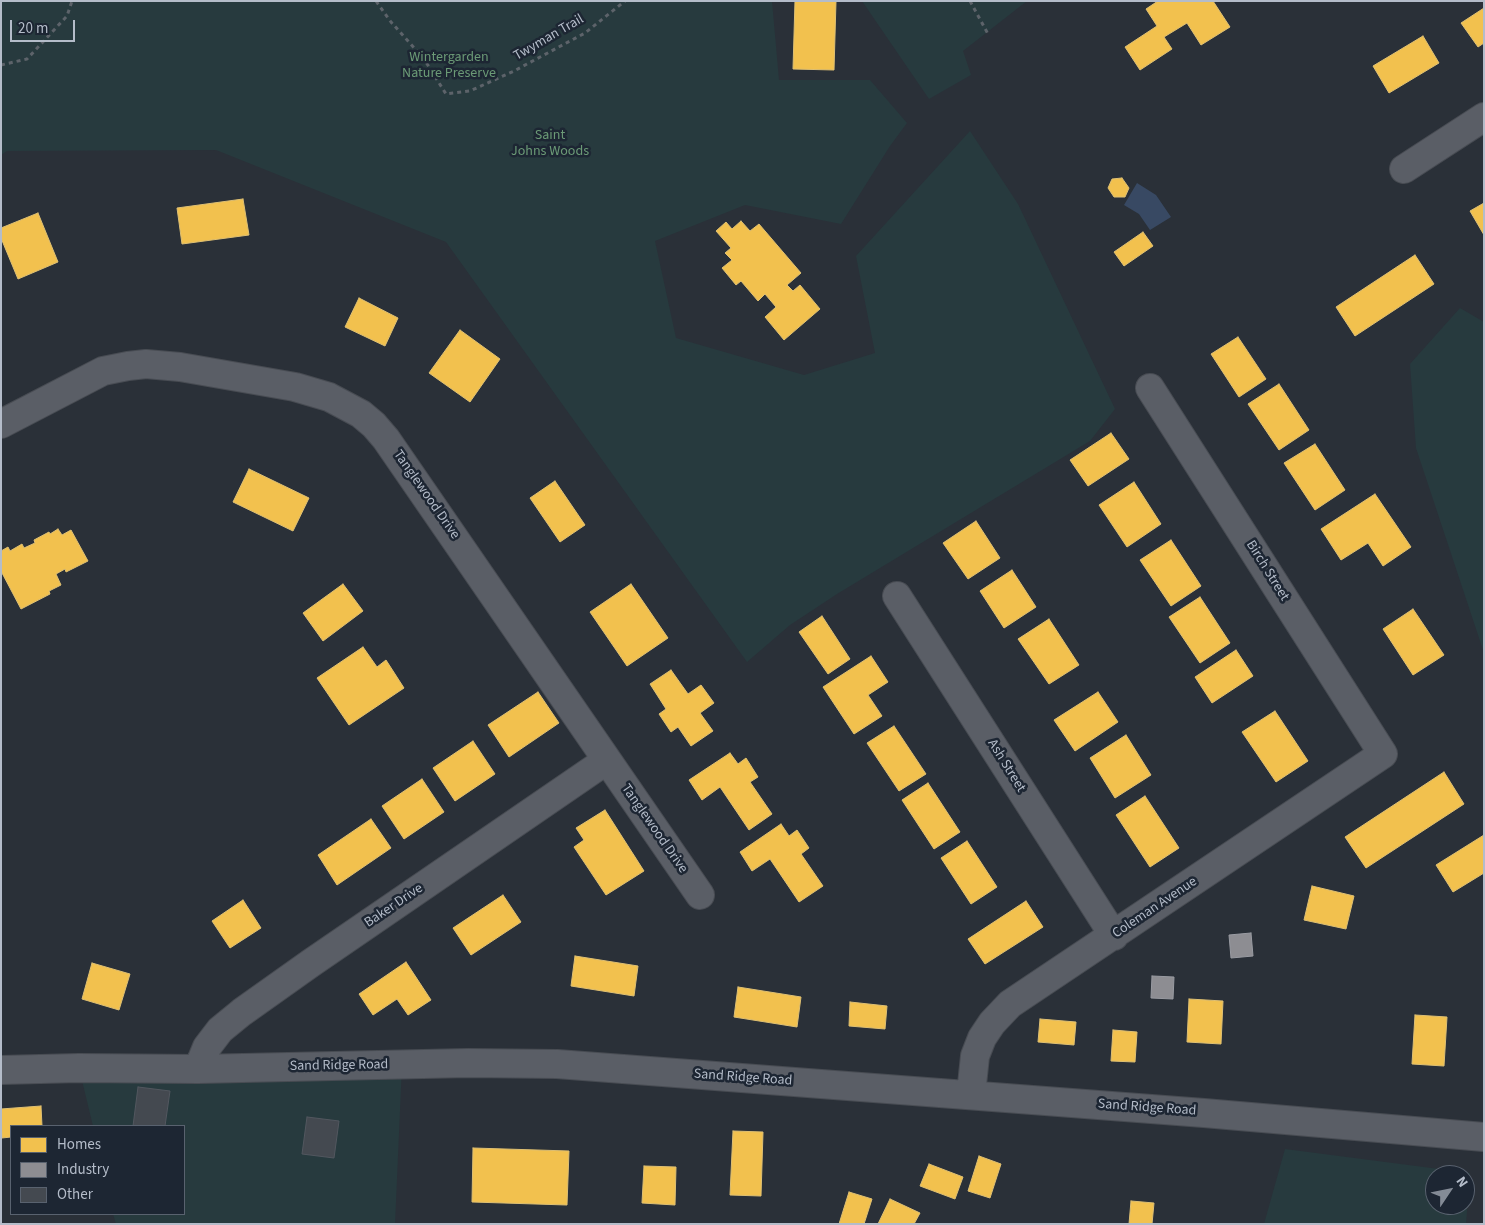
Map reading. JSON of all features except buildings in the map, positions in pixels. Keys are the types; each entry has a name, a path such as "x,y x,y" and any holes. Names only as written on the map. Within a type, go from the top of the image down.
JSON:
{"street":[{"path":"1404,169 1484,117"},
{"name":"Tanglewood Drive","path":"1,424 103,372 146,364 180,367 295,386 346,405 361,414 386,439 700,895"},
{"name":"Birch Street","path":"1150,388 1383,754"},
{"name":"Ash Street","path":"898,596 1114,936"},
{"name":"Coleman Avenue","path":"971,1094 975,1056 982,1038 992,1023 1010,1004 1383,754"},
{"name":"Baker Drive","path":"198,1069 208,1047 216,1036 242,1012 607,760"},
{"name":"Sand Ridge Road","path":"1,1070 557,1064 971,1094 1484,1137"}],"path":[{"path":"1,65 27,58 67,16 72,1"},
{"name":"Twyman Trail","path":"376,1 424,59 446,94 470,91 514,71 584,33 624,2"},
{"path":"970,1 988,34"}],"green space":[{"name":"Saint Johns Woods","path":"1,1 772,1 779,80 870,80 907,123 890,146 841,224 745,205 655,241 676,338 804,375 875,353 856,256 970,131 1018,204 1115,409 1090,441 837,594 790,625 747,662 446,242 216,150 7,151 1,155"},
{"path":"862,1 1027,1 963,51 971,75 929,99"},
{"path":"1460,308 1484,322 1484,653 1416,448 1410,364"},
{"path":"402,1065 395,1224 116,1224 113,1215 185,1215 185,1125 93,1125 79,1068"},
{"path":"1285,1149 1425,1167 1425,1215 1467,1215 1466,1224 1264,1224"}],"water":[{"path":"1137,183 1156,195 1171,217 1150,230 1139,214 1124,205"}],"park label":[{"name":"Wintergarden Nature Preserve","path":"449,66"}]}
